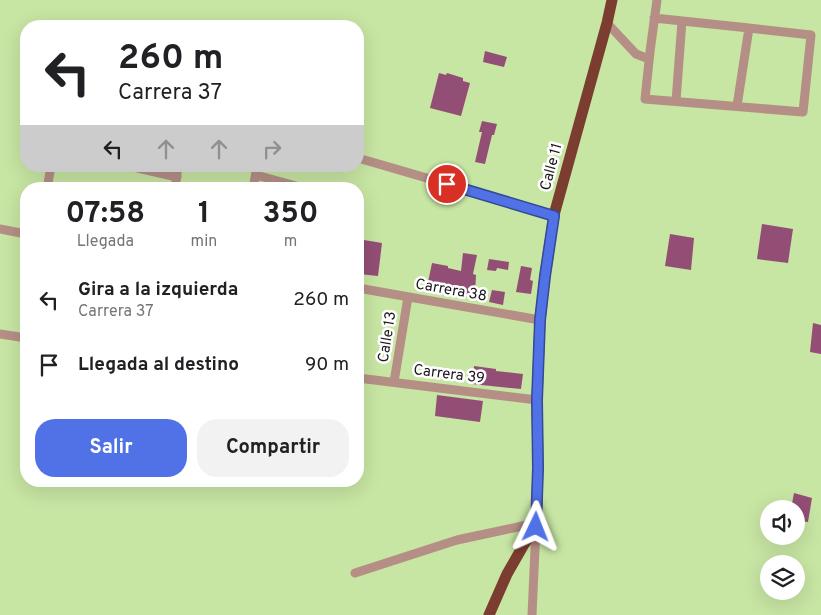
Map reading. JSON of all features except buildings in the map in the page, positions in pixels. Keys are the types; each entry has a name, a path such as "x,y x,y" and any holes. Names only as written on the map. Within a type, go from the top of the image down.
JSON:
{"main road":[{"name":"Calle 11","path":"536,525 538,468 537,400 540,320 545,276 554,216 612,0"},
{"path":"489,615 507,574 536,525"}],"street":[{"path":"654,18 812,35 803,112 644,99 654,18 657,0"},
{"path":"676,101 682,21"},
{"path":"607,24 636,54 649,59"},
{"path":"737,106 750,28"},
{"path":"364,160 554,216"},
{"path":"155,172 177,177"},
{"path":"176,182 177,172"},
{"path":"259,172 287,182"},
{"path":"0,229 20,233"},
{"name":"Carrera 38","path":"364,289 540,320"},
{"name":"Calle 13","path":"394,382 408,297"},
{"path":"0,334 20,337"},
{"name":"Carrera 39","path":"364,379 537,400"},
{"path":"355,573 458,540 536,525"},
{"name":"Calle 11","path":"532,615 536,525"}],"green space":[{"path":"0,0 821,0 821,615 0,615"}],"route":[{"path":"447,184 554,216 540,320 536,527"}]}
